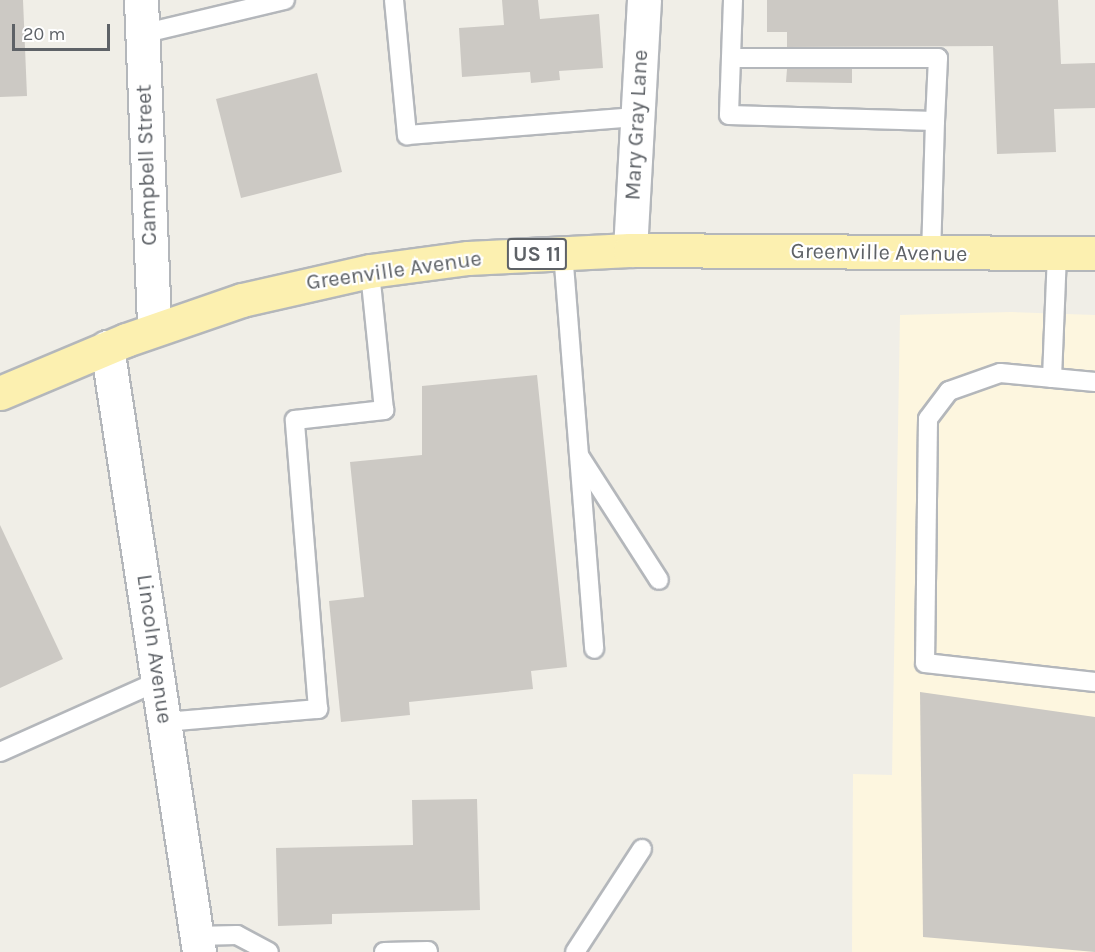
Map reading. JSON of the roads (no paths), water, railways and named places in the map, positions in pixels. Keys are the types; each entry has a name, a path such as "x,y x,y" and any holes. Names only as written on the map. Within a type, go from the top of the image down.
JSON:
{"main road":[{"name":"Greenville Avenue","path":"0,393 154,329 242,300 370,271 563,252 630,250 931,254 1095,253"}],"street":[{"name":"Campbell Street","path":"141,0 154,329"},
{"name":"Mary Gray Lane","path":"630,250 644,0"},
{"name":"Lincoln Avenue","path":"107,347 197,944"}],"lane":[{"path":"142,33 285,0"},
{"path":"394,0 407,135 636,117"},
{"path":"733,0 729,115 935,122"},
{"path":"731,58 938,58 931,254"},
{"path":"563,252 594,649"},
{"path":"1052,378 1057,254"},
{"path":"165,722 318,709 295,420 384,410 370,271"},
{"path":"1095,382 1000,373 949,391 928,419 925,663 1095,682"},
{"path":"579,456 659,580"},
{"path":"0,752 159,681"},
{"path":"575,952 642,849"},
{"path":"197,944 237,934 269,952"},
{"path":"384,952 428,951"}]}
